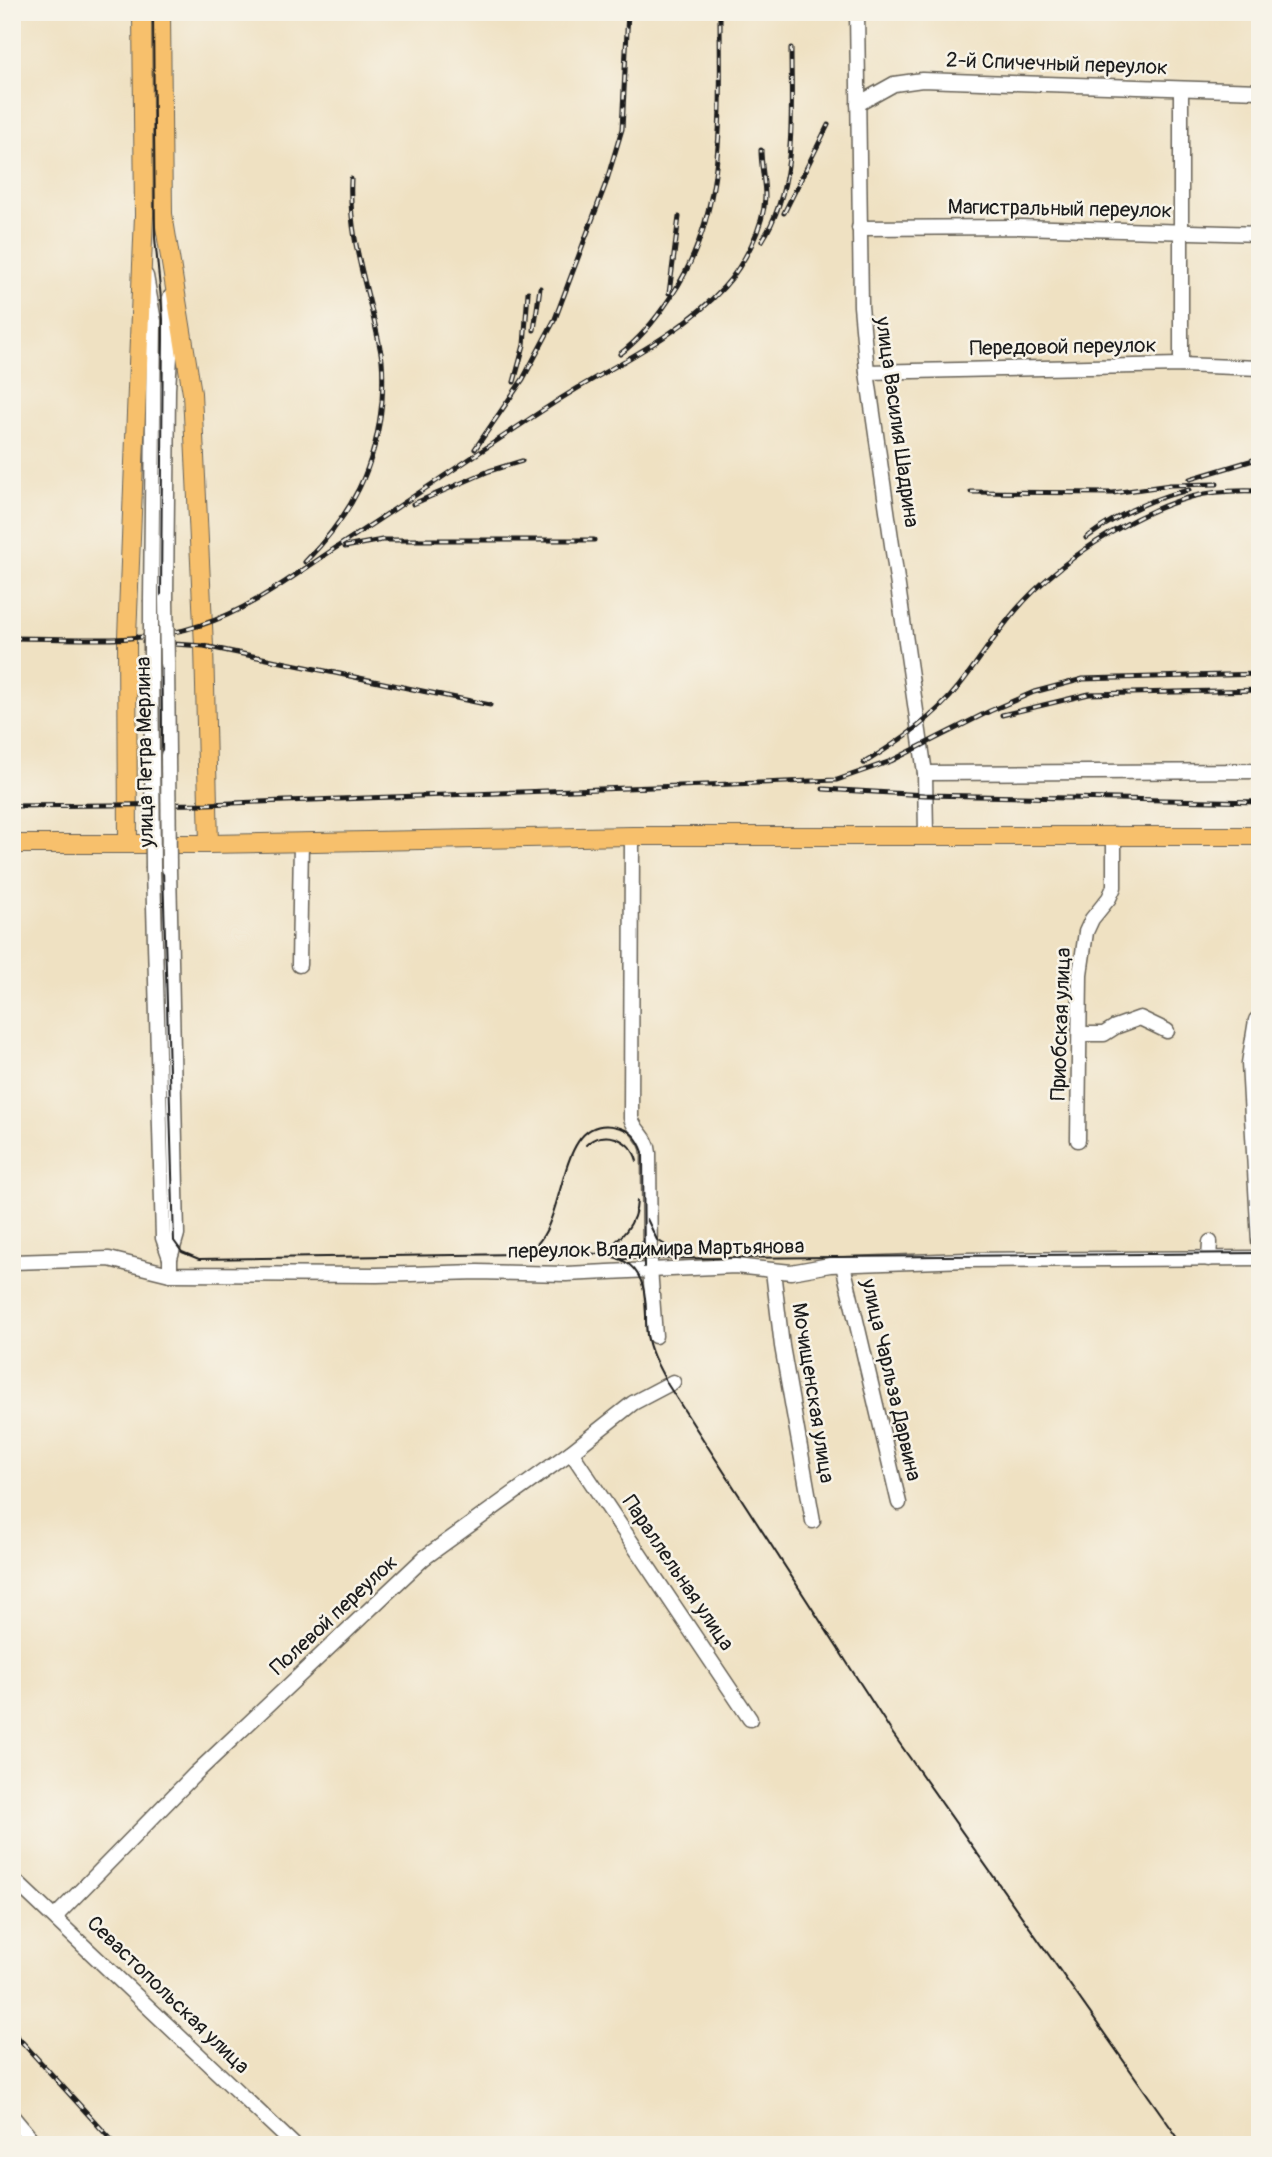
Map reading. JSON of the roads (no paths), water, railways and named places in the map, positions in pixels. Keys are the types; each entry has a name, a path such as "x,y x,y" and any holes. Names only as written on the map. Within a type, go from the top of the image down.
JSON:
{"main road":[{"name":"улица Петра Мерлина","path":"128,843 127,638 144,215 142,12"},
{"name":"улица Петра Мерлина","path":"161,12 163,214 192,393 204,646 209,844"},
{"path":"12,844 209,844 632,836 1260,836"}],"street":[{"name":"улица Василия Шадрина","path":"857,12 861,306 867,372 925,773 926,835"},
{"name":"2-й Спичечный переулок","path":"858,104 894,84 922,80 1260,91"},
{"path":"1181,89 1181,365"},
{"path":"144,215 163,214"},
{"name":"Магистральный переулок","path":"859,228 1057,228 1260,234"},
{"name":"улица Петра Мерлина","path":"168,244 171,340 166,600 177,1234 170,1258 170,1274"},
{"name":"улица Петра Мерлина","path":"142,255 154,321 150,600 153,869 163,1238 170,1258"},
{"name":"Передовой переулок","path":"867,372 1181,365 1260,368"},
{"path":"925,773 1260,771"},
{"name":"Приобская улица","path":"1078,1140 1080,974 1084,940 1092,919 1109,898 1114,887 1114,834"},
{"path":"632,836 631,1118 649,1147 650,1268 655,1336"},
{"path":"299,965 301,842"},
{"path":"1080,1034 1104,1034 1140,1018 1167,1031"},
{"path":"1256,1020 1249,1063 1259,1241"},
{"path":"1209,1259 1210,1242"},
{"name":"переулок Владимира Мартьянова","path":"12,1262 109,1259 170,1274 377,1275 478,1272 566,1274 735,1266 792,1272 843,1265 967,1260 1260,1258"},
{"name":"улица Чарльза Дарвина","path":"843,1265 899,1503"},
{"name":"Мочищенская улица","path":"774,1271 782,1346 813,1521"},
{"name":"Полевой переулок","path":"55,1917 195,1774 424,1558 571,1452 633,1403 673,1382"},
{"name":"Параллельная улица","path":"571,1452 750,1719"},
{"name":"Севастопольская улица","path":"12,1878 294,2145"},
{"path":"12,2116 36,2145"}],"tram line":[{"path":"153,12 155,238 163,319 163,869 174,1241 182,1252 199,1259 583,1253 606,1255 632,1267 643,1285 648,1342 668,1385 893,1734 1183,2145"},
{"path":"521,1254 537,1244 548,1226 571,1156 581,1138 596,1127 617,1127 633,1135 643,1152 644,1267"},
{"path":"586,1145 600,1137 616,1138 629,1146 637,1161"},
{"path":"597,1254 612,1245 624,1233 633,1219 637,1201"},
{"path":"647,1219 657,1240 679,1253"},
{"path":"619,1259 1260,1253"}],"railway":[{"path":"475,449 523,379 555,319 606,183 622,129 628,12"},
{"path":"620,354 647,328 670,298 689,266 702,232 717,160 720,12"},
{"path":"762,241 774,219 787,172 791,123 791,48"},
{"path":"784,213 828,125"},
{"path":"12,638 132,638 178,631 219,619 253,602 575,389 665,336 706,305 724,287 751,245 764,209 761,150"},
{"path":"305,562 336,526 359,489 374,448 382,401 381,354 356,244 351,179"},
{"path":"669,293 679,217"},
{"path":"534,330 540,288"},
{"path":"514,382 524,345 528,292"},
{"path":"1190,479 1260,458"},
{"path":"413,504 489,471 522,461"},
{"path":"971,492 1113,493 1170,485 1217,484"},
{"path":"1086,538 1135,508 1189,490"},
{"path":"864,763 902,738 938,709 959,686 1017,609 1074,557 1120,528 1168,505 1208,493 1260,491"},
{"path":"345,547 382,540 594,540"},
{"path":"144,642 204,646 490,705"},
{"path":"12,806 207,804 837,780 891,761 1034,692 1083,679 1260,674"},
{"path":"1002,715 1089,694 1260,690"},
{"path":"823,789 925,795 1260,802"},
{"path":"12,2031 116,2145"}]}
